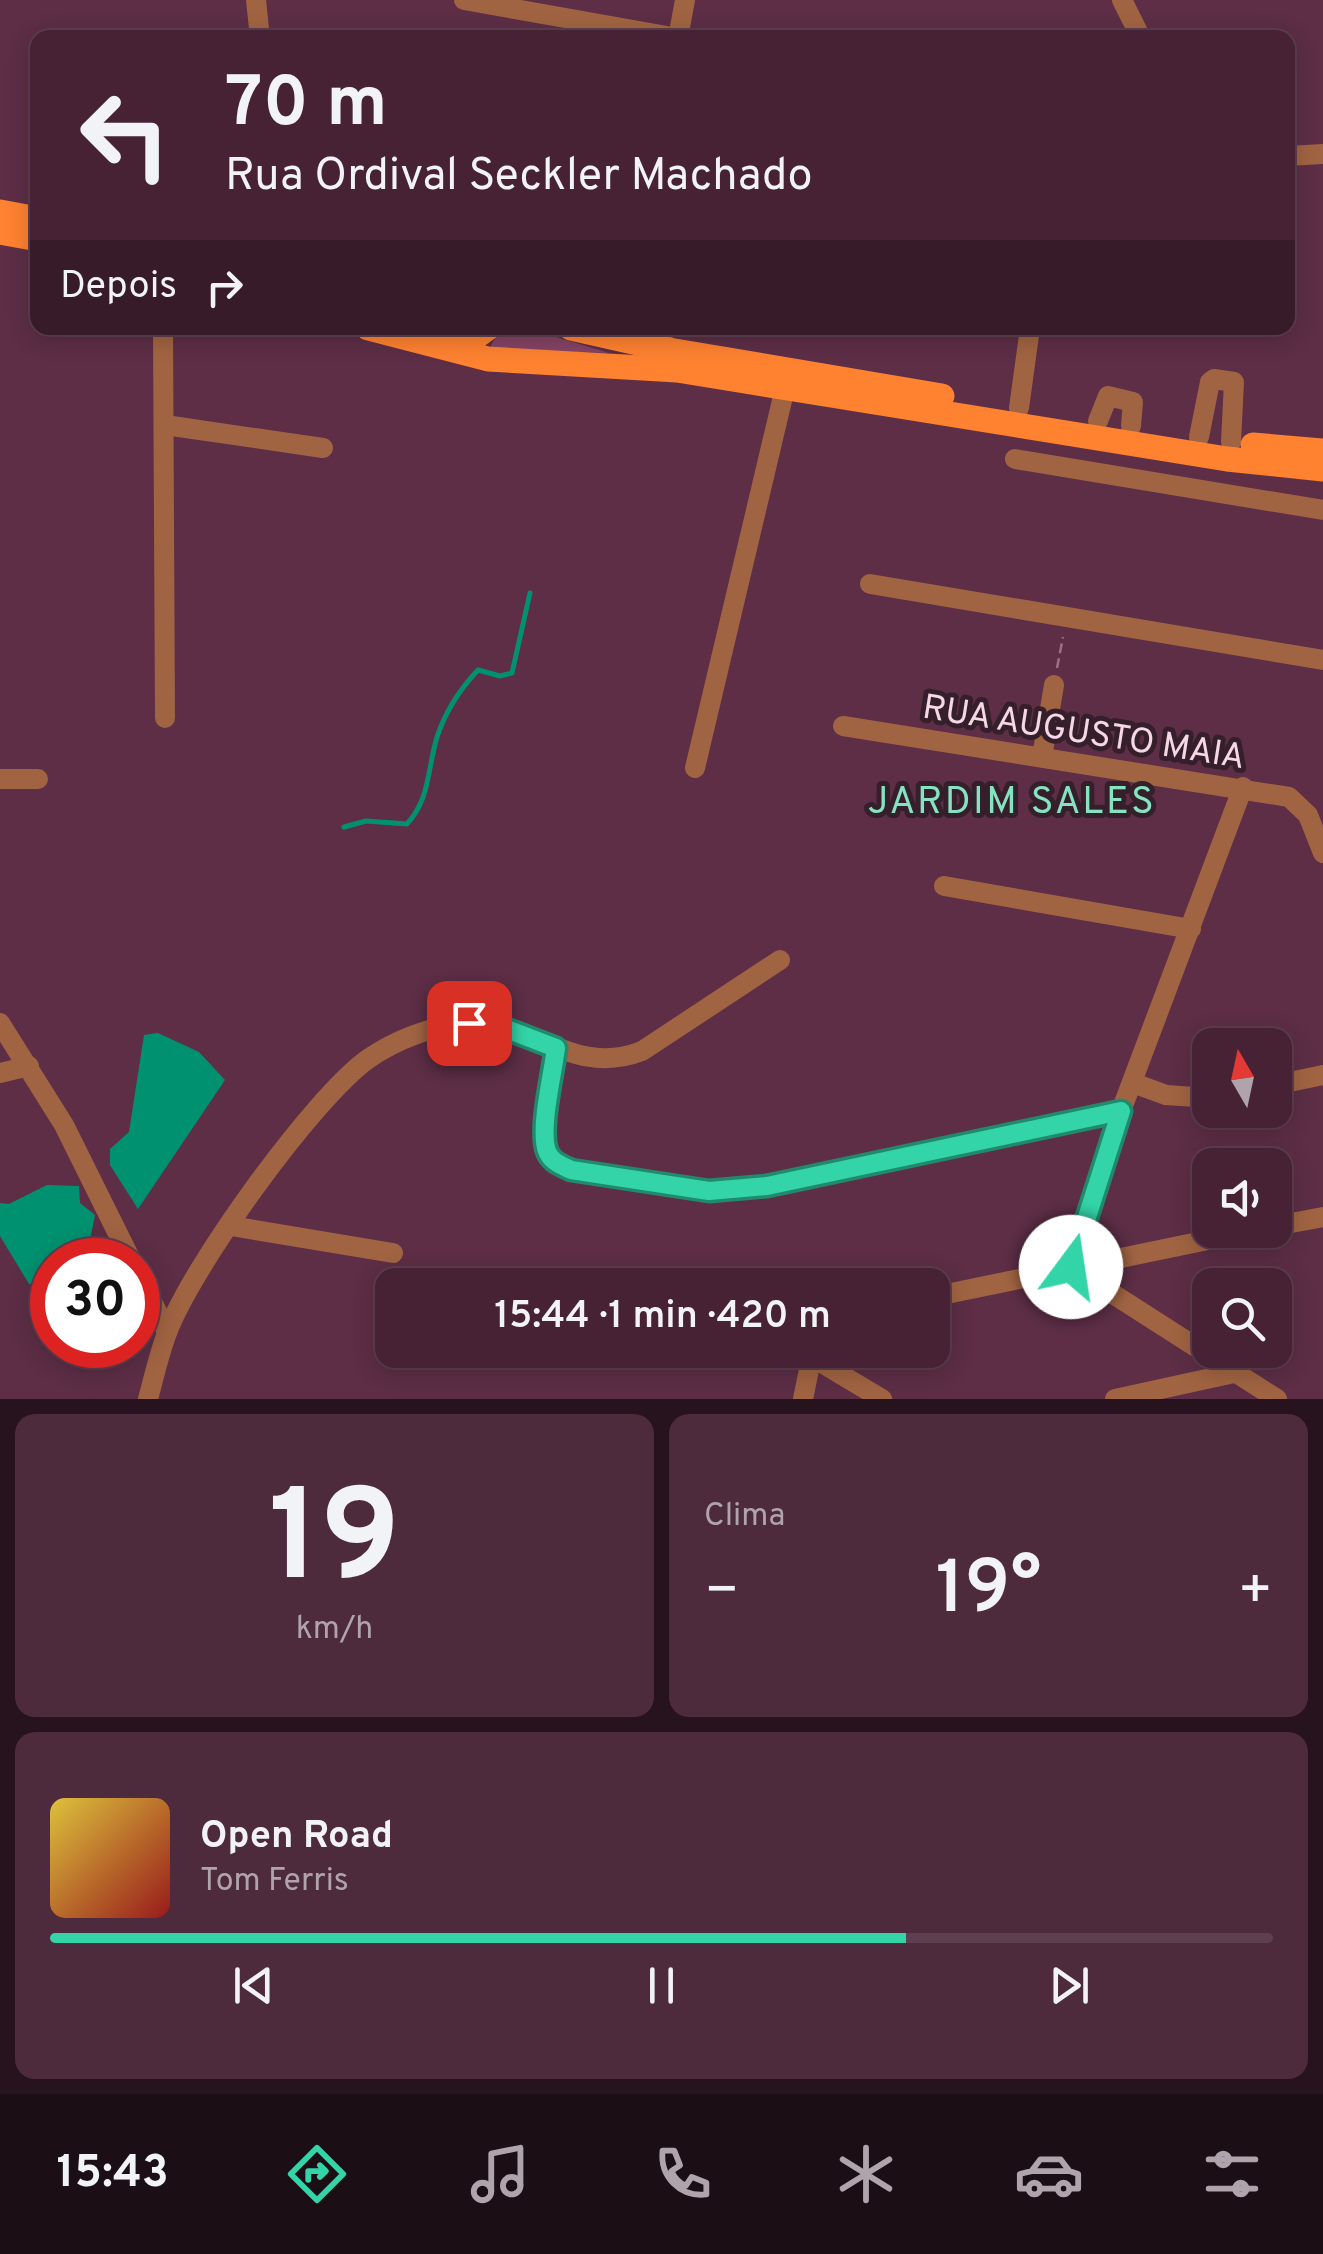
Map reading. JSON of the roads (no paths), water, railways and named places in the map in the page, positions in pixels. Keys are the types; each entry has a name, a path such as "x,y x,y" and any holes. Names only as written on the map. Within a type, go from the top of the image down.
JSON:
{"main road":[{"path":"0,212 30,218"},
{"path":"0,232 30,237"},
{"path":"399,335 488,359 677,370 1208,456 1323,470"},
{"path":"434,343 466,340 475,335"},
{"path":"605,335 669,350 1098,421 1323,452"}],"street":[{"path":"256,0 259,30"},
{"path":"464,0 633,30"},
{"path":"679,30 685,0"},
{"path":"1122,0 1137,30"},
{"path":"1295,156 1323,154"},
{"path":"163,335 165,718"},
{"path":"659,335 669,350"},
{"path":"1019,408 1029,335"},
{"path":"1198,437 1210,382 1228,379 1234,382 1230,442"},
{"path":"696,768 786,388"},
{"path":"164,425 324,448"},
{"path":"1014,459 1323,510"},
{"path":"870,584 1323,660"},
{"path":"1042,757 1054,685"},
{"name":"RUA AUGUSTO MAIA","path":"842,726 1288,797 1308,815 1323,853"},
{"path":"0,778 38,779"},
{"path":"1071,1267 1121,1111 1243,787"},
{"path":"944,886 1191,929"},
{"path":"148,1399 167,1332 189,1285 332,1089 385,1049 436,1029 469,1023 504,1028 592,1060 617,1061 780,960"},
{"path":"0,1023 64,1125 120,1238"},
{"path":"556,1048 546,1132 546,1150 555,1162 571,1170 709,1191 767,1186 1121,1111"},
{"path":"0,1074 29,1066"},
{"path":"1292,1081 1323,1075"},
{"path":"1132,1083 1166,1095 1192,1097"},
{"path":"1292,1225 1321,1222"},
{"path":"231,1226 393,1253"},
{"path":"950,1292 1192,1243"},
{"path":"1071,1267 1276,1399"},
{"path":"160,1318 167,1332"},
{"path":"803,1399 808,1368"},
{"path":"834,1368 882,1399"},
{"path":"1115,1399 1234,1372"}],"waterway":[{"path":"344,827 366,821 407,824 420,805 437,737 459,693 478,670 500,676 512,673 530,593"}],"district":[{"name":"JARDIM SALES","path":"1012,800"}]}
